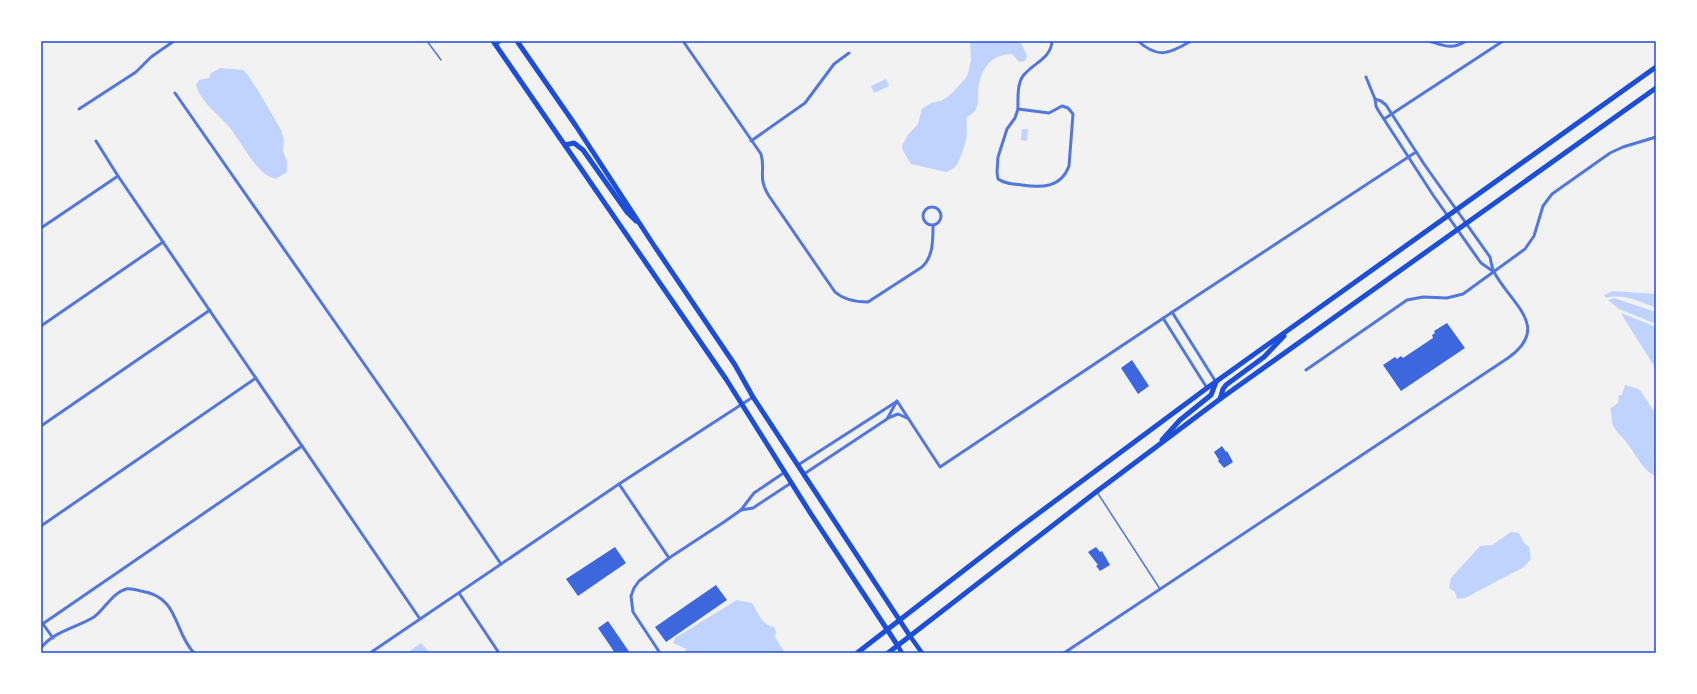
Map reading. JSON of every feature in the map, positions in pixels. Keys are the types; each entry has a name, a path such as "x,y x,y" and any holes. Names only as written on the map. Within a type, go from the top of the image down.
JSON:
{"main road":[{"path":"517,41 576,126 735,365 752,397 922,653"},
{"path":"494,43 742,404 902,653"},
{"path":"857,653 1029,520 1216,382 1656,67"},
{"path":"888,653 1096,492 1220,399 1656,88"},
{"path":"565,145 574,143 583,150 627,212 640,224"},
{"path":"1220,399 1226,385 1264,357 1293,327"},
{"path":"1154,448 1180,420 1211,395 1216,382"}],"street":[{"path":"79,109 136,72 146,62 174,41"},
{"path":"494,43 502,41"},
{"path":"683,41 761,154 763,161 762,176 765,190 835,292 840,297 861,302 868,302 922,268 930,255 934,226 939,222 941,216 938,209 931,206 924,210 922,217 925,224 934,226"},
{"path":"1018,109 1049,113 1062,106 1068,108 1073,114 1069,166 1061,178 1049,186 1042,188 1004,183 998,179 997,172 998,157 1007,129 1015,118 1018,109 1020,82 1023,76 1050,51 1052,41"},
{"path":"1138,41 1150,51 1156,53 1166,53 1176,50 1191,41"},
{"path":"1429,41 1450,48 1459,46 1466,41"},
{"path":"1384,119 1503,41"},
{"path":"752,140 805,103 834,64 849,53"},
{"path":"1366,77 1375,99 1376,106 1408,157 1481,263 1494,272"},
{"path":"175,93 404,421 501,564"},
{"path":"1064,653 1519,350 1527,337 1528,327 1526,318 1494,272 1490,257 1416,152 1392,114 1381,101 1375,99"},
{"path":"1306,370 1407,300 1423,297 1447,298 1462,294 1525,249 1534,236 1543,206 1552,194 1610,153 1623,147 1656,137"},
{"path":"96,141 118,176 420,619"},
{"path":"897,402 940,467 1172,312 1416,152"},
{"path":"41,228 118,176"},
{"path":"41,326 163,242"},
{"path":"41,426 210,310"},
{"path":"1172,312 1216,382"},
{"path":"1163,318 1208,388"},
{"path":"41,526 256,378"},
{"path":"370,653 619,484 752,397"},
{"path":"798,465 897,402"},
{"path":"887,419 897,402"},
{"path":"804,474 887,419 898,414 908,418"},
{"path":"53,638 42,624 302,446"},
{"path":"660,653 633,612 631,596 639,580 741,510 754,493 785,472"},
{"path":"741,510 753,508 792,483"},
{"path":"619,484 669,558"},
{"path":"41,648 67,629 93,617 116,595 127,588 150,592 157,595 168,604 174,614 188,647 194,653"},
{"path":"459,592 499,653"}],"lane":[{"path":"427,41 441,60"},
{"path":"1096,492 1160,589"}],"water":[{"path":"970,41 1020,41 1027,56 1025,61 1019,62 1012,54 997,57 992,60 984,70 979,83 977,107 972,114 967,117 966,141 961,156 955,167 946,172 911,164 903,151 902,146 907,136 918,124 922,109 931,103 941,101 950,95 965,79 968,74 971,59"},
{"path":"221,68 243,70 247,74 281,130 284,141 283,151 287,161 287,172 276,179 265,174 256,165 233,132 207,104 199,92 196,85 199,80 209,78 211,73"},
{"path":"886,79 889,86 874,93 871,86"},
{"path":"1022,129 1028,129 1027,141 1021,140"},
{"path":"1613,291 1656,294 1656,308 1625,297 1606,298 1604,295"},
{"path":"1614,298 1656,312 1656,324 1619,309 1608,300"},
{"path":"1621,313 1656,327 1656,369 1625,320"},
{"path":"1625,385 1639,389 1656,414 1656,476 1646,470 1626,441 1613,427 1610,409 1618,403 1619,395 1622,395"},
{"path":"1511,532 1519,533 1524,543 1529,547 1531,559 1524,567 1465,598 1457,599 1455,592 1449,588 1451,578 1480,546 1492,545"},
{"path":"737,600 752,603 763,621 774,627 776,632 775,637 785,653 685,653 686,649 673,643 675,638"},
{"path":"421,643 430,653 407,653"}],"building":[{"path":"1447,323 1465,348 1401,391 1383,365 1395,357 1397,359 1401,356 1403,358 1433,338 1432,335 1435,333 1434,331"},
{"path":"1132,360 1149,386 1138,394 1121,368"},
{"path":"1222,446 1226,452 1227,451 1233,462 1224,468 1218,461 1219,460 1214,452"},
{"path":"615,547 626,563 578,596 566,579"},
{"path":"1096,547 1100,552 1102,551 1110,565 1100,571 1096,566 1098,565 1088,552"},
{"path":"716,585 727,600 666,642 655,627"},
{"path":"608,621 630,653 615,653 598,628"}]}
